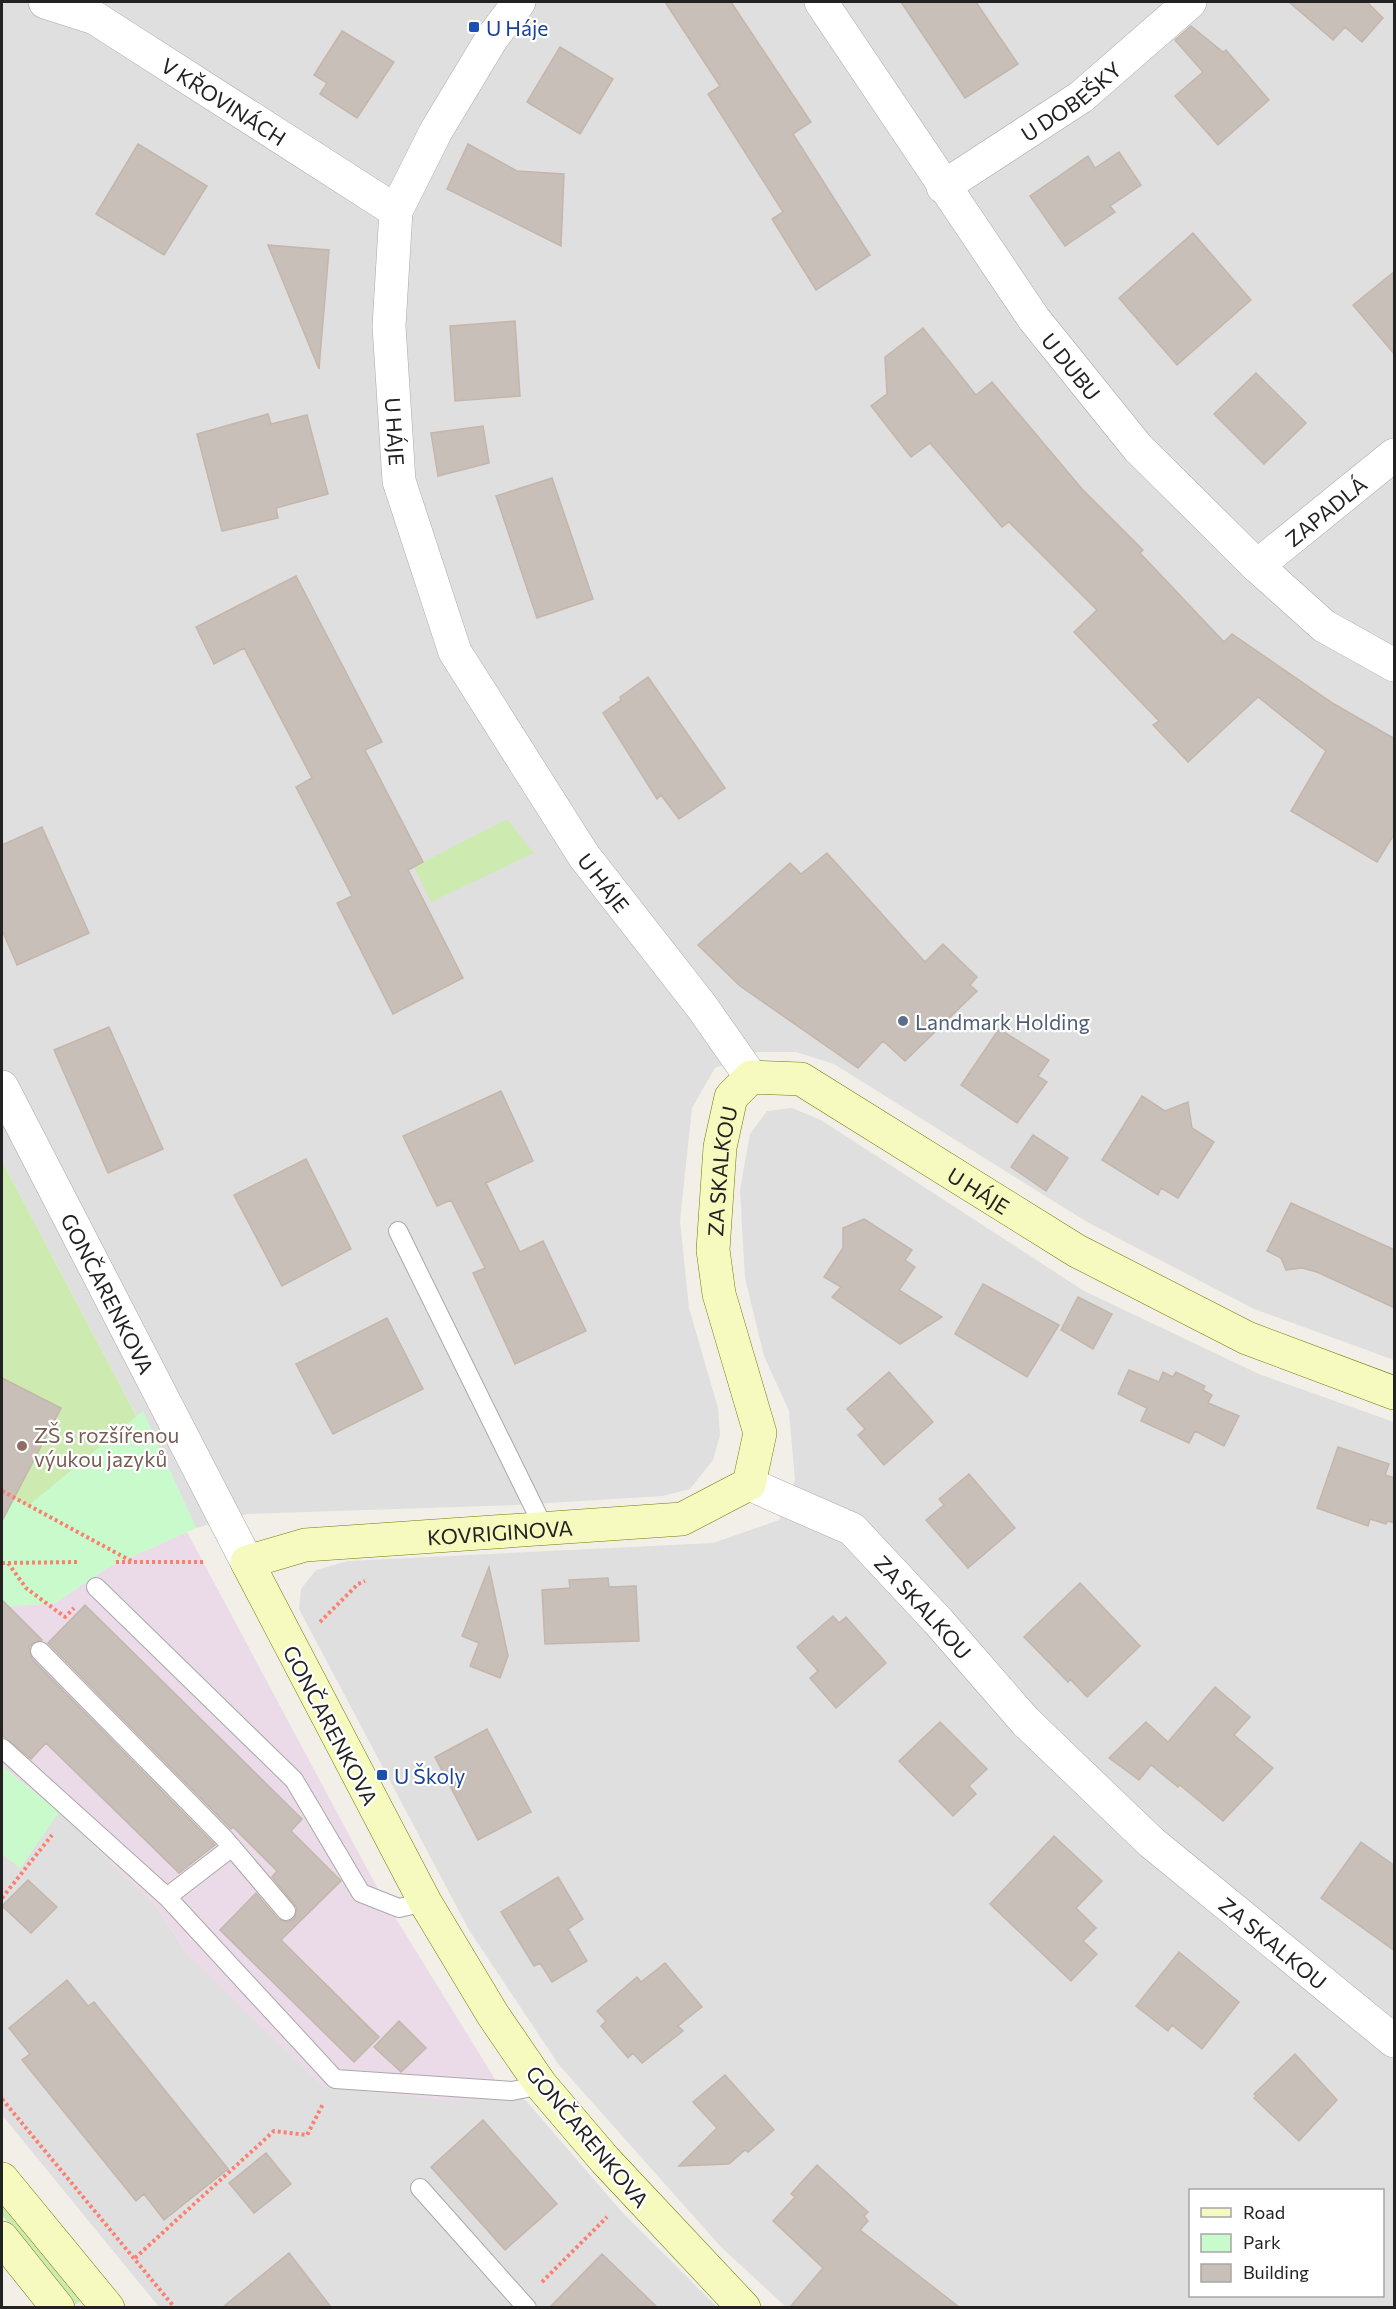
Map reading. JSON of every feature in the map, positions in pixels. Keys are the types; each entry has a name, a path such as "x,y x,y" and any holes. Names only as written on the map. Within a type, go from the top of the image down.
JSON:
{"street":[{"name":"V KŘOVINÁCH","path":"45,2 95,18 396,211"},
{"name":"U HÁJE","path":"519,2 492,38 436,131 396,211 389,326 399,481 455,652 584,856 702,1007 751,1077 801,1079 1077,1251 1247,1338 1395,1393"},
{"name":"U DUBU","path":"821,2 943,187 1034,319 1138,448 1257,566 1324,626 1395,665"},
{"name":"U DOBEŠKY","path":"943,187 1081,97 1190,2"},
{"name":"ZAPADLÁ","path":"1257,566 1395,455"},
{"name":"ZA SKALKOU","path":"751,1077 731,1097 720,1147 714,1250 720,1294 760,1433 748,1484 852,1529 939,1621 1025,1721 1151,1842 1395,2041"},
{"name":"GONČARENKOVA","path":"2,1087 299,1666 424,1902 493,2014 541,2085 635,2194 744,2307"},
{"name":"KOVRIGINOVA","path":"247,1562 305,1545 682,1519 748,1484"},
{"path":"2,2179 106,2307"},
{"path":"2,2238 58,2307"}],"lane":[{"path":"398,1231 544,1528"},
{"path":"96,1587 294,1780 361,1893 399,1908 424,1902"},
{"path":"40,1651 232,1847 286,1911"},
{"path":"2,1748 167,1897 335,2079 512,2091 541,2085"},
{"path":"167,1897 232,1847"},
{"path":"420,2188 524,2305"}],"path":[{"path":"2,1491 133,1562"},
{"path":"2,1563 88,1562"},
{"path":"111,1562 247,1562"},
{"path":"8,1563 26,1587 65,1617 96,1587"},
{"path":"299,1666 311,1635 327,1613 358,1584 368,1579"},
{"path":"2,1898 71,1810"},
{"path":"135,2258 274,2131 307,2135 335,2079"},
{"path":"2,2099 175,2307"},
{"path":"524,2305 614,2209 635,2194"}],"shaded area":[{"path":"2,2 1394,2 1394,1360 1254,1309 1087,1222 834,1064 796,1052 757,1052 715,1068 692,1108 680,1221 689,1308 718,1408 720,1435 713,1460 690,1489 663,1496 516,1505 247,1514 196,1528 143,1412 137,1417 2,1161"},
{"path":"792,1108 821,1120 1084,1291 1259,1374 1394,1422 1394,2307 786,2307 721,2247 559,2065 469,1930 299,1609 301,1589 316,1570 348,1561 713,1543 779,1520 795,1481 789,1411 764,1356 745,1278 740,1190 750,1134 767,1111"},
{"path":"187,1532 379,1891 506,2097 453,2101 323,2087 188,1955 155,1905 59,1812 2,1766 2,1607 55,1603 107,1568"},
{"path":"59,1812 155,1905 188,1955 521,2095 622,2212 717,2307 159,2307 2,2115 2,1854 20,1868"}],"green space":[{"path":"507,819 534,853 431,902 414,867"},
{"path":"2,1161 159,1459 2,1549 2,1472 22,1482 61,1408 2,1378"},
{"path":"143,1411 196,1528 107,1568 55,1603 2,1607 2,1491 28,1506"},
{"path":"2,1766 59,1812 20,1868 2,1854"},
{"path":"2,2197 82,2300 76,2304 70,2301 2,2215"}],"building":[{"path":"665,2 731,2 811,122 793,134 870,255 816,290 772,219 783,212 708,94 720,86"},
{"path":"901,2 976,2 1018,64 965,98"},
{"path":"1289,2 1367,2 1383,18 1362,42 1345,27 1333,40"},
{"path":"1191,26 1223,52 1226,50 1269,100 1218,145 1175,96 1203,72 1175,40"},
{"path":"342,31 394,62 357,118 320,94 327,83 314,75"},
{"path":"560,47 613,79 580,134 527,102"},
{"path":"138,144 207,186 164,255 96,214"},
{"path":"468,144 517,171 564,174 561,246 447,189"},
{"path":"1119,152 1141,185 1110,206 1115,212 1065,246 1030,196 1088,156 1095,168"},
{"path":"1193,233 1251,300 1177,365 1119,298"},
{"path":"268,245 329,250 319,369"},
{"path":"1395,271 1395,355 1353,305"},
{"path":"515,321 520,396 455,401 450,326"},
{"path":"923,328 976,395 992,382 1082,489 1143,550 1140,553 1224,642 1232,634 1334,704 1395,739 1395,833 1377,862 1291,811 1326,751 1258,697 1188,762 1153,725 1159,721 1074,632 1097,610 1009,522 1002,527 930,443 911,457 871,406 887,394 885,357"},
{"path":"1256,373 1306,423 1264,464 1214,414"},
{"path":"268,414 271,424 307,415 328,494 276,508 278,518 222,531 197,434"},
{"path":"483,426 489,463 438,476 431,433"},
{"path":"552,478 593,599 537,618 496,496"},
{"path":"296,576 382,742 365,750 423,862 408,870 463,978 393,1014 337,903 352,896 296,787 312,778 244,648 214,664 196,627"},
{"path":"648,677 725,788 679,819 661,795 657,799 603,713 621,700 620,697"},
{"path":"42,827 89,933 17,965 2,930 2,845"},
{"path":"827,853 925,962 943,944 977,977 970,985 977,991 905,1061 883,1041 858,1068 740,986 698,945 790,863 801,874"},
{"path":"109,1027 163,1149 108,1173 54,1050"},
{"path":"999,1029 1049,1060 1038,1076 1047,1082 1017,1123 961,1085"},
{"path":"501,1091 533,1161 486,1183 520,1252 543,1241 586,1331 515,1364 473,1273 485,1268 451,1200 437,1206 403,1136"},
{"path":"1142,1096 1165,1111 1188,1102 1192,1128 1214,1142 1178,1198 1161,1188 1158,1195 1102,1160"},
{"path":"1033,1135 1068,1158 1046,1191 1011,1167"},
{"path":"306,1159 351,1249 282,1286 234,1195"},
{"path":"1291,1203 1395,1250 1395,1308 1317,1272 1302,1268 1286,1270 1281,1258 1267,1251"},
{"path":"864,1219 912,1250 905,1260 915,1267 899,1290 942,1317 900,1344 832,1297 841,1287 824,1277 843,1248 843,1228"},
{"path":"983,1284 1059,1325 1027,1377 955,1334"},
{"path":"1078,1297 1112,1314 1093,1349 1061,1330"},
{"path":"387,1318 423,1389 333,1434 296,1364"},
{"path":"1129,1370 1159,1382 1163,1372 1173,1377 1176,1372 1205,1386 1203,1390 1212,1395 1208,1403 1239,1416 1224,1446 1195,1431 1189,1443 1141,1421 1147,1408 1118,1394"},
{"path":"889,1372 933,1422 884,1465 858,1435 865,1429 847,1409"},
{"name":"ZŠ s rozšířenou výukou jazyků","path":"2,1378 61,1408 2,1521"},
{"path":"1338,1447 1389,1464 1385,1475 1395,1478 1395,1523 1387,1521 1386,1524 1370,1519 1368,1526 1317,1508"},
{"path":"969,1474 1015,1528 968,1568 926,1520 944,1505 939,1499"},
{"path":"489,1567 508,1656 500,1678 470,1666 479,1643 462,1636"},
{"path":"608,1578 609,1587 636,1586 639,1641 545,1644 542,1590 570,1588 569,1580"},
{"path":"1080,1583 1140,1646 1087,1697 1070,1679 1068,1682 1024,1637"},
{"path":"2,1600 42,1640 29,1647 32,1659 215,1845 179,1873 46,1743 31,1759 2,1735"},
{"path":"85,1605 302,1819 291,1831 341,1881 281,1940 379,2037 354,2062 220,1930 256,1893 278,1919 287,1922 294,1919 297,1908 272,1877 277,1871 233,1827 231,1829 48,1643"},
{"path":"833,1616 839,1623 846,1617 886,1663 836,1708 810,1678 818,1671 797,1647"},
{"path":"1215,1687 1250,1717 1234,1735 1273,1768 1223,1821 1180,1785 1178,1787 1151,1765 1139,1780 1109,1758 1146,1722 1168,1742"},
{"path":"940,1722 987,1769 969,1786 976,1794 953,1816 899,1761"},
{"path":"487,1729 531,1812 478,1840 435,1757"},
{"path":"1054,1836 1102,1881 1076,1908 1096,1928 1083,1941 1097,1954 1071,1981 990,1904"},
{"path":"1361,1842 1395,1866 1395,1951 1321,1898"},
{"path":"558,1877 583,1919 568,1929 587,1961 552,1982 540,1963 534,1966 501,1912"},
{"path":"28,1880 57,1907 31,1933 2,1906"},
{"path":"1179,1952 1239,2002 1202,2049 1172,2025 1168,2031 1136,2006"},
{"path":"665,1963 702,2007 678,2026 683,2031 642,2063 633,2053 628,2058 601,2026 606,2021 597,2011 637,1977 641,1982"},
{"path":"67,1980 88,2006 94,2002 228,2169 164,2220 144,2194 136,2201 22,2060 30,2054 9,2028"},
{"path":"399,2021 426,2048 401,2072 374,2047"},
{"path":"1295,2054 1337,2100 1299,2141 1254,2098 1256,2096 1254,2094"},
{"path":"725,2075 774,2130 748,2152 745,2150 729,2164 679,2166 717,2128 693,2102"},
{"path":"483,2120 557,2204 505,2250 431,2167"},
{"path":"266,2153 291,2184 254,2213 229,2183"},
{"path":"817,2165 868,2212 864,2216 868,2221 860,2230 959,2307 790,2307 823,2268 773,2221 795,2197 791,2194"},
{"path":"289,2253 331,2307 223,2307"},
{"path":"602,2254 657,2307 550,2307"}],"place":[{"name":"U Háje","path":"474,27"},
{"name":"Landmark Holding","path":"903,1021"},
{"name":"ZŠ s rozšířenou výukou jazyků","path":"22,1446"},
{"name":"U Školy","path":"382,1775"}]}
